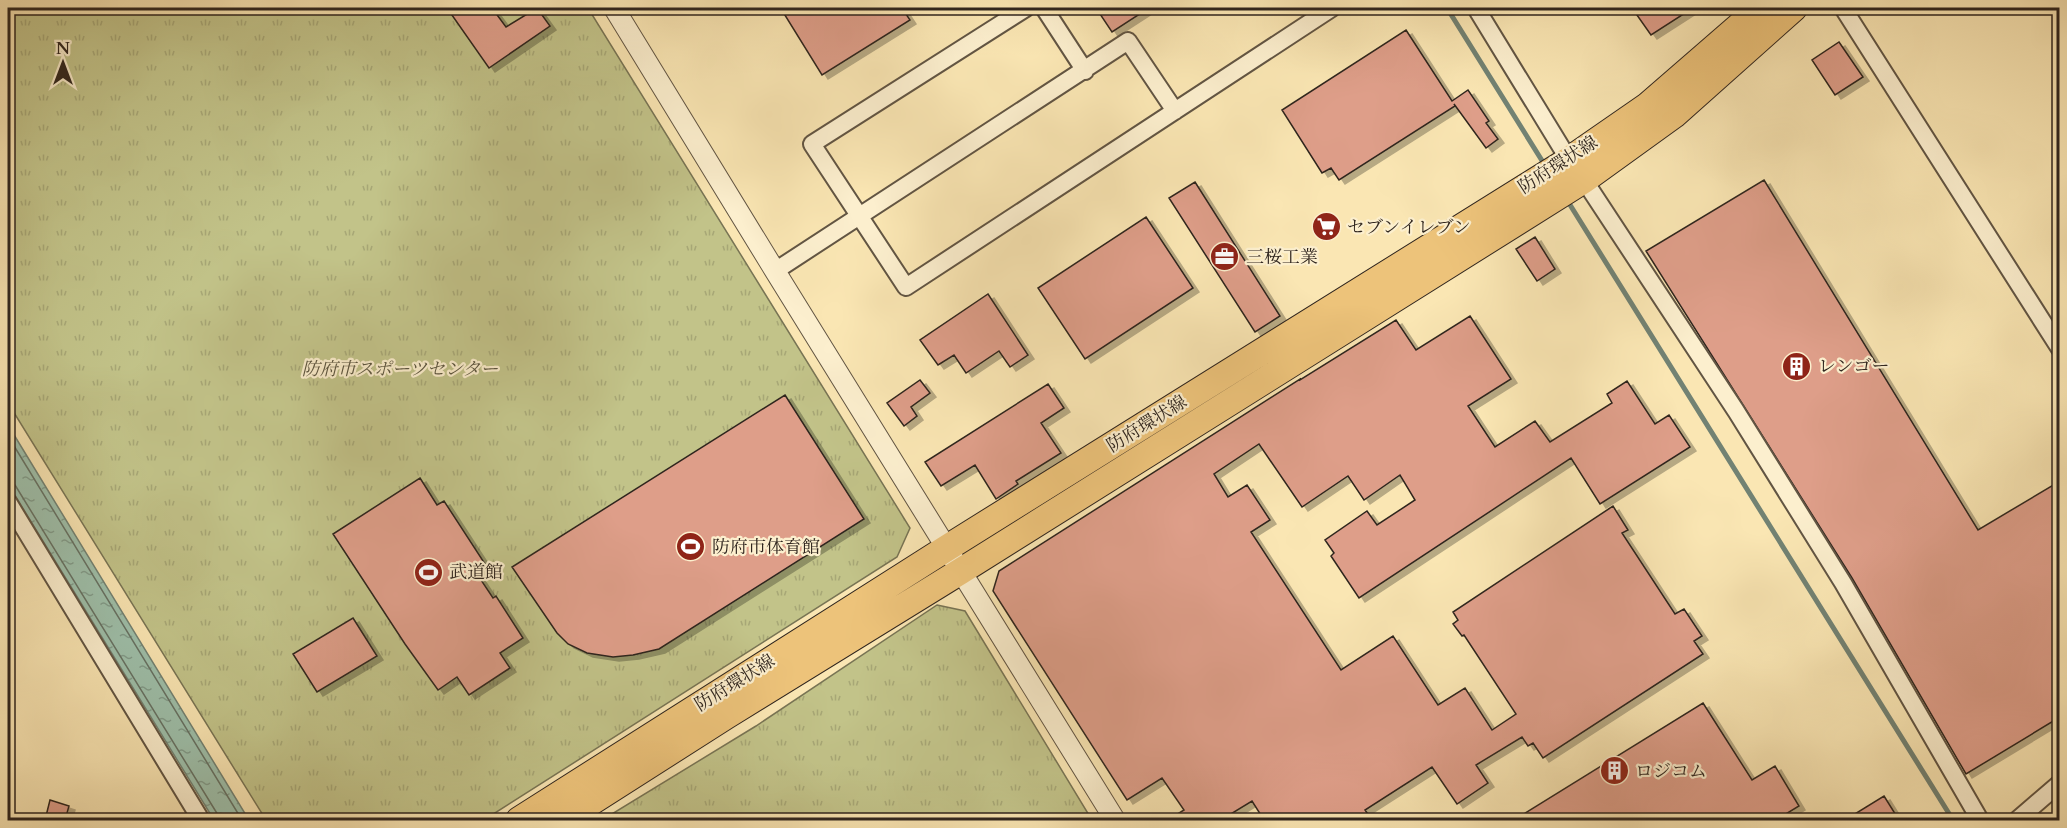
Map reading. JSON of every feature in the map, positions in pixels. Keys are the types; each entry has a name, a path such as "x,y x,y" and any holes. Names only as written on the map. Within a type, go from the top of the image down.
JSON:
{"main road":[{"name":"防府環状線","path":"519,820 947,548 1569,160 1647,106 1760,8"},
{"name":"防府環状線","path":"563,820 1584,180 1674,115 1794,8"}],"street":[{"path":"614,8 1115,820"},
{"path":"1026,8 812,144 906,286 1332,8"},
{"path":"1044,8 1085,71"},
{"path":"1476,8 1569,160 1736,411 1843,583 1980,820"},
{"path":"1843,8 2060,349"},
{"path":"775,271 1128,41 1175,111"},
{"path":"8,502 201,820"},
{"path":"2017,820 2060,783"}],"green space":[{"name":"防府市スポーツセンター","path":"8,8 588,8 910,528 897,557 484,820 266,820 8,403"},
{"path":"937,605 965,611 1092,820 602,820 756,726"}],"water":[{"path":"8,425 249,820 214,820 8,484"}],"building":[{"path":"447,8 492,8 506,27 537,8 550,26 489,68"},
{"path":"790,8 843,8 847,13 855,8 902,8 910,20 822,75 783,12"},
{"path":"1096,8 1149,8 1112,32"},
{"path":"1632,8 1693,8 1651,35"},
{"path":"1406,30 1452,101 1468,90 1489,121 1486,123 1498,139 1486,148 1454,104 1455,106 1339,180 1331,168 1322,173 1282,110"},
{"path":"1839,42 1863,77 1835,95 1812,60"},
{"name":"レンゴー","path":"1764,180 1978,530 2060,481 2060,717 1966,774 1852,578 1646,251"},
{"name":"三桜工業","path":"1195,182 1280,316 1255,332 1169,198"},
{"path":"1146,217 1193,288 1085,359 1038,288"},
{"path":"1535,237 1555,269 1537,281 1516,249"},
{"path":"988,294 1028,355 1010,367 999,351 966,373 954,355 938,365 920,340"},
{"path":"1470,316 1511,379 1468,406 1495,447 1535,421 1550,442 1612,403 1607,394 1627,381 1655,424 1669,415 1690,447 1600,504 1571,458 1359,598 1331,556 1334,553 1325,540 1367,511 1377,525 1415,500 1400,475 1364,500 1348,476 1302,507 1259,444 1214,474 1228,497 1247,485 1270,520 1251,532 1341,670 1393,636 1438,705 1465,688 1492,730 1516,714 1464,635 1462,636 1453,624 1458,620 1453,612 1613,506 1628,530 1622,533 1675,614 1684,609 1702,636 1694,641 1703,654 1543,758 1533,743 1528,746 1522,737 1476,765 1488,783 1457,804 1432,767 1365,810 1372,820 1264,820 1252,801 1221,820 1168,820 1184,810 1162,778 1127,800 993,591 999,571 1396,320 1416,350"},
{"path":"920,380 930,393 911,407 917,416 904,426 887,403"},
{"path":"1048,384 1064,408 1041,423 1061,453 1016,481 1018,484 996,499 975,465 941,486 925,462"},
{"path":"785,395 864,519 659,649 613,657 587,653 568,644 557,633 512,567"},
{"path":"420,478 437,505 444,501 487,567 477,574 493,598 496,596 523,638 500,653 510,668 469,695 457,677 438,690 333,534"},
{"path":"353,618 377,656 317,692 293,654"},
{"path":"1703,703 1752,780 1775,766 1799,806 1776,820 1514,820"},
{"path":"1884,796 1899,820 1845,820"},
{"path":"50,800 69,806 65,820 45,820"}],"waterway":[{"path":"1447,8 1546,167"},
{"path":"1567,200 1953,820"}],"place":[{"name":"セブンイレブン","path":"1326,227"},
{"name":"三桜工業","path":"1225,257"},
{"name":"レンゴー","path":"1797,366"},
{"name":"防府市体育館","path":"691,547"},
{"name":"武道館","path":"428,572"},
{"name":"ロジコム","path":"1614,771"}]}
